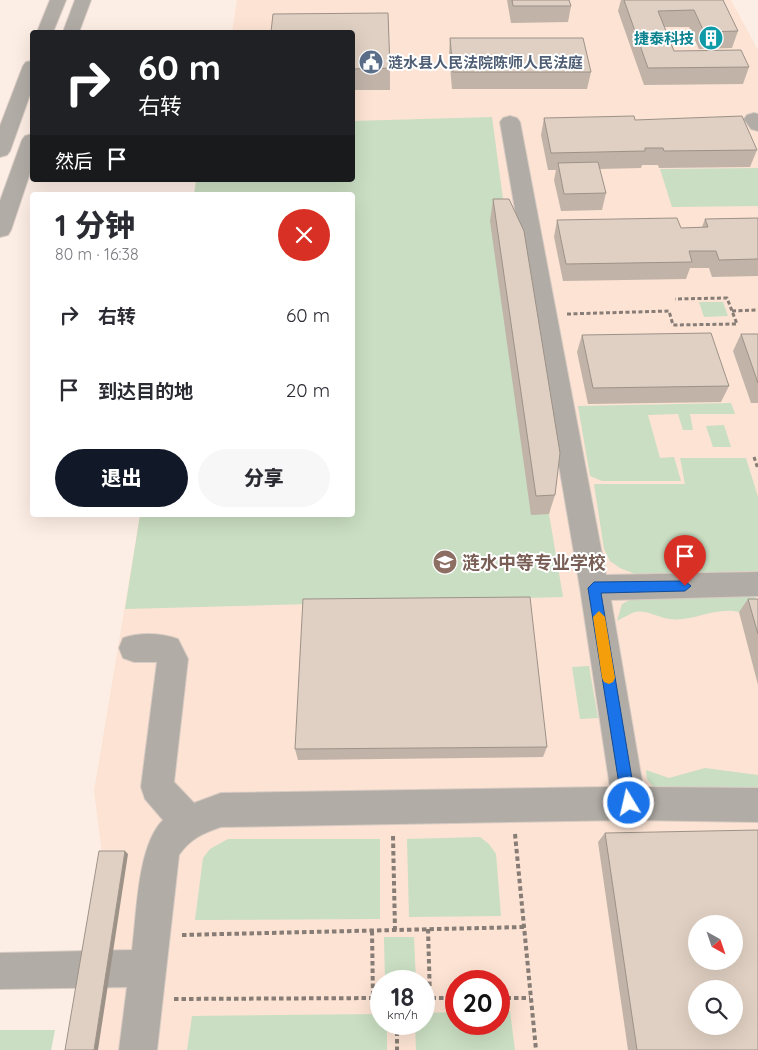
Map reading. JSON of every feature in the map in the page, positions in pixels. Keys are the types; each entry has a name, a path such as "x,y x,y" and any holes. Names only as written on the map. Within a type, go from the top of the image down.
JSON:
{"street":[{"path":"46,30 58,0"},
{"path":"72,30 83,0"},
{"path":"0,151 30,71"},
{"path":"510,122 594,588 629,803"},
{"path":"0,230 30,146"},
{"path":"594,588 758,584"},
{"path":"134,648 167,649 172,659 157,787 170,804 190,821"},
{"path":"138,1050 162,852 170,835 190,821 221,810 629,803 758,805"},
{"path":"0,971 148,968"}],"path":[{"path":"543,306 568,314 669,311 673,326 737,324 727,298 675,299"},
{"path":"732,311 758,310"},
{"path":"754,457 758,469"},
{"path":"512,805 536,1050"},
{"path":"393,807 395,930"},
{"path":"148,968 372,931 524,927"},
{"path":"428,929 429,970"},
{"path":"372,931 373,970"},
{"path":"148,968 370,998"},
{"path":"510,998 530,998"},
{"path":"397,1035 397,1050"}],"shaded area":[{"name":"涟水中等专业学校","path":"237,0 731,0 758,50 758,1050 69,1050 102,854 94,791 140,517 355,517 355,192 194,192 196,182 355,182 355,30 232,30"}],"green space":[{"path":"492,117 506,221 555,472 549,514 563,597 125,609 140,517 355,517 355,192 194,192 196,182 355,182 355,121"},
{"path":"758,168 758,206 672,207 660,169"},
{"path":"699,302 723,302 728,316 704,317"},
{"path":"731,403 735,414 690,414 693,430 683,430 678,414 648,415 660,458 674,457 681,481 602,481 590,476 578,406"},
{"path":"724,425 731,447 713,447 706,426"},
{"path":"680,458 746,458 758,497 758,571 635,574 620,568 610,561 604,549 594,484 685,484"},
{"path":"758,594 739,612 721,611 688,618 670,619 639,611 617,621 622,604 632,599"},
{"path":"589,666 598,718 580,719 572,667"},
{"path":"705,768 758,775 758,792 656,790 647,779 646,770 669,778"},
{"path":"480,837 489,844 496,854 501,916 409,917 407,839"},
{"path":"228,839 380,839 380,919 195,920 203,858 210,849"},
{"path":"384,937 414,937 416,970 385,970"},
{"path":"510,1011 515,1050 416,1050 415,1035 435,1035 435,1013 445,1012 445,1035 510,1035"},
{"path":"370,1014 370,1035 387,1035 387,1050 187,1050 192,1016"},
{"path":"0,1030 55,1030 51,1050 0,1050"}],"building":[{"path":"512,0 569,0 571,6 513,6"},
{"path":"624,0 723,0 738,31 704,32 694,10 658,11 674,51 741,50 749,67 648,68"},
{"path":"388,13 390,68 355,69 355,30 271,30 273,14"},
{"path":"450,38 583,38 591,72 453,72"},
{"path":"634,116 635,120 742,116 757,150 664,151 663,148 645,148 645,151 551,153 544,118"},
{"path":"598,162 606,193 564,194 558,163"},
{"path":"493,199 509,199 524,231 560,453 555,495 536,496"},
{"path":"677,218 681,228 708,227 705,219 758,218 758,259 719,260 716,251 689,251 692,262 566,264 557,220"},
{"path":"711,333 729,386 593,388 582,335"},
{"path":"741,334 758,334 758,383"},
{"path":"530,597 547,747 295,749 303,599"},
{"path":"748,599 758,599 758,634"},
{"path":"758,830 758,1050 637,1050 605,833"},
{"path":"99,851 125,851 94,1050 65,1050"}],"slow traffic":[{"path":"599,617 609,678"}],"place":[{"name":"捷泰科技","path":"711,38"},
{"name":"涟水县人民法院陈师人民法庭","path":"371,62"},
{"name":"涟水中等专业学校","path":"445,562"}],"route":[{"path":"629,803 594,588 685,586"}]}
